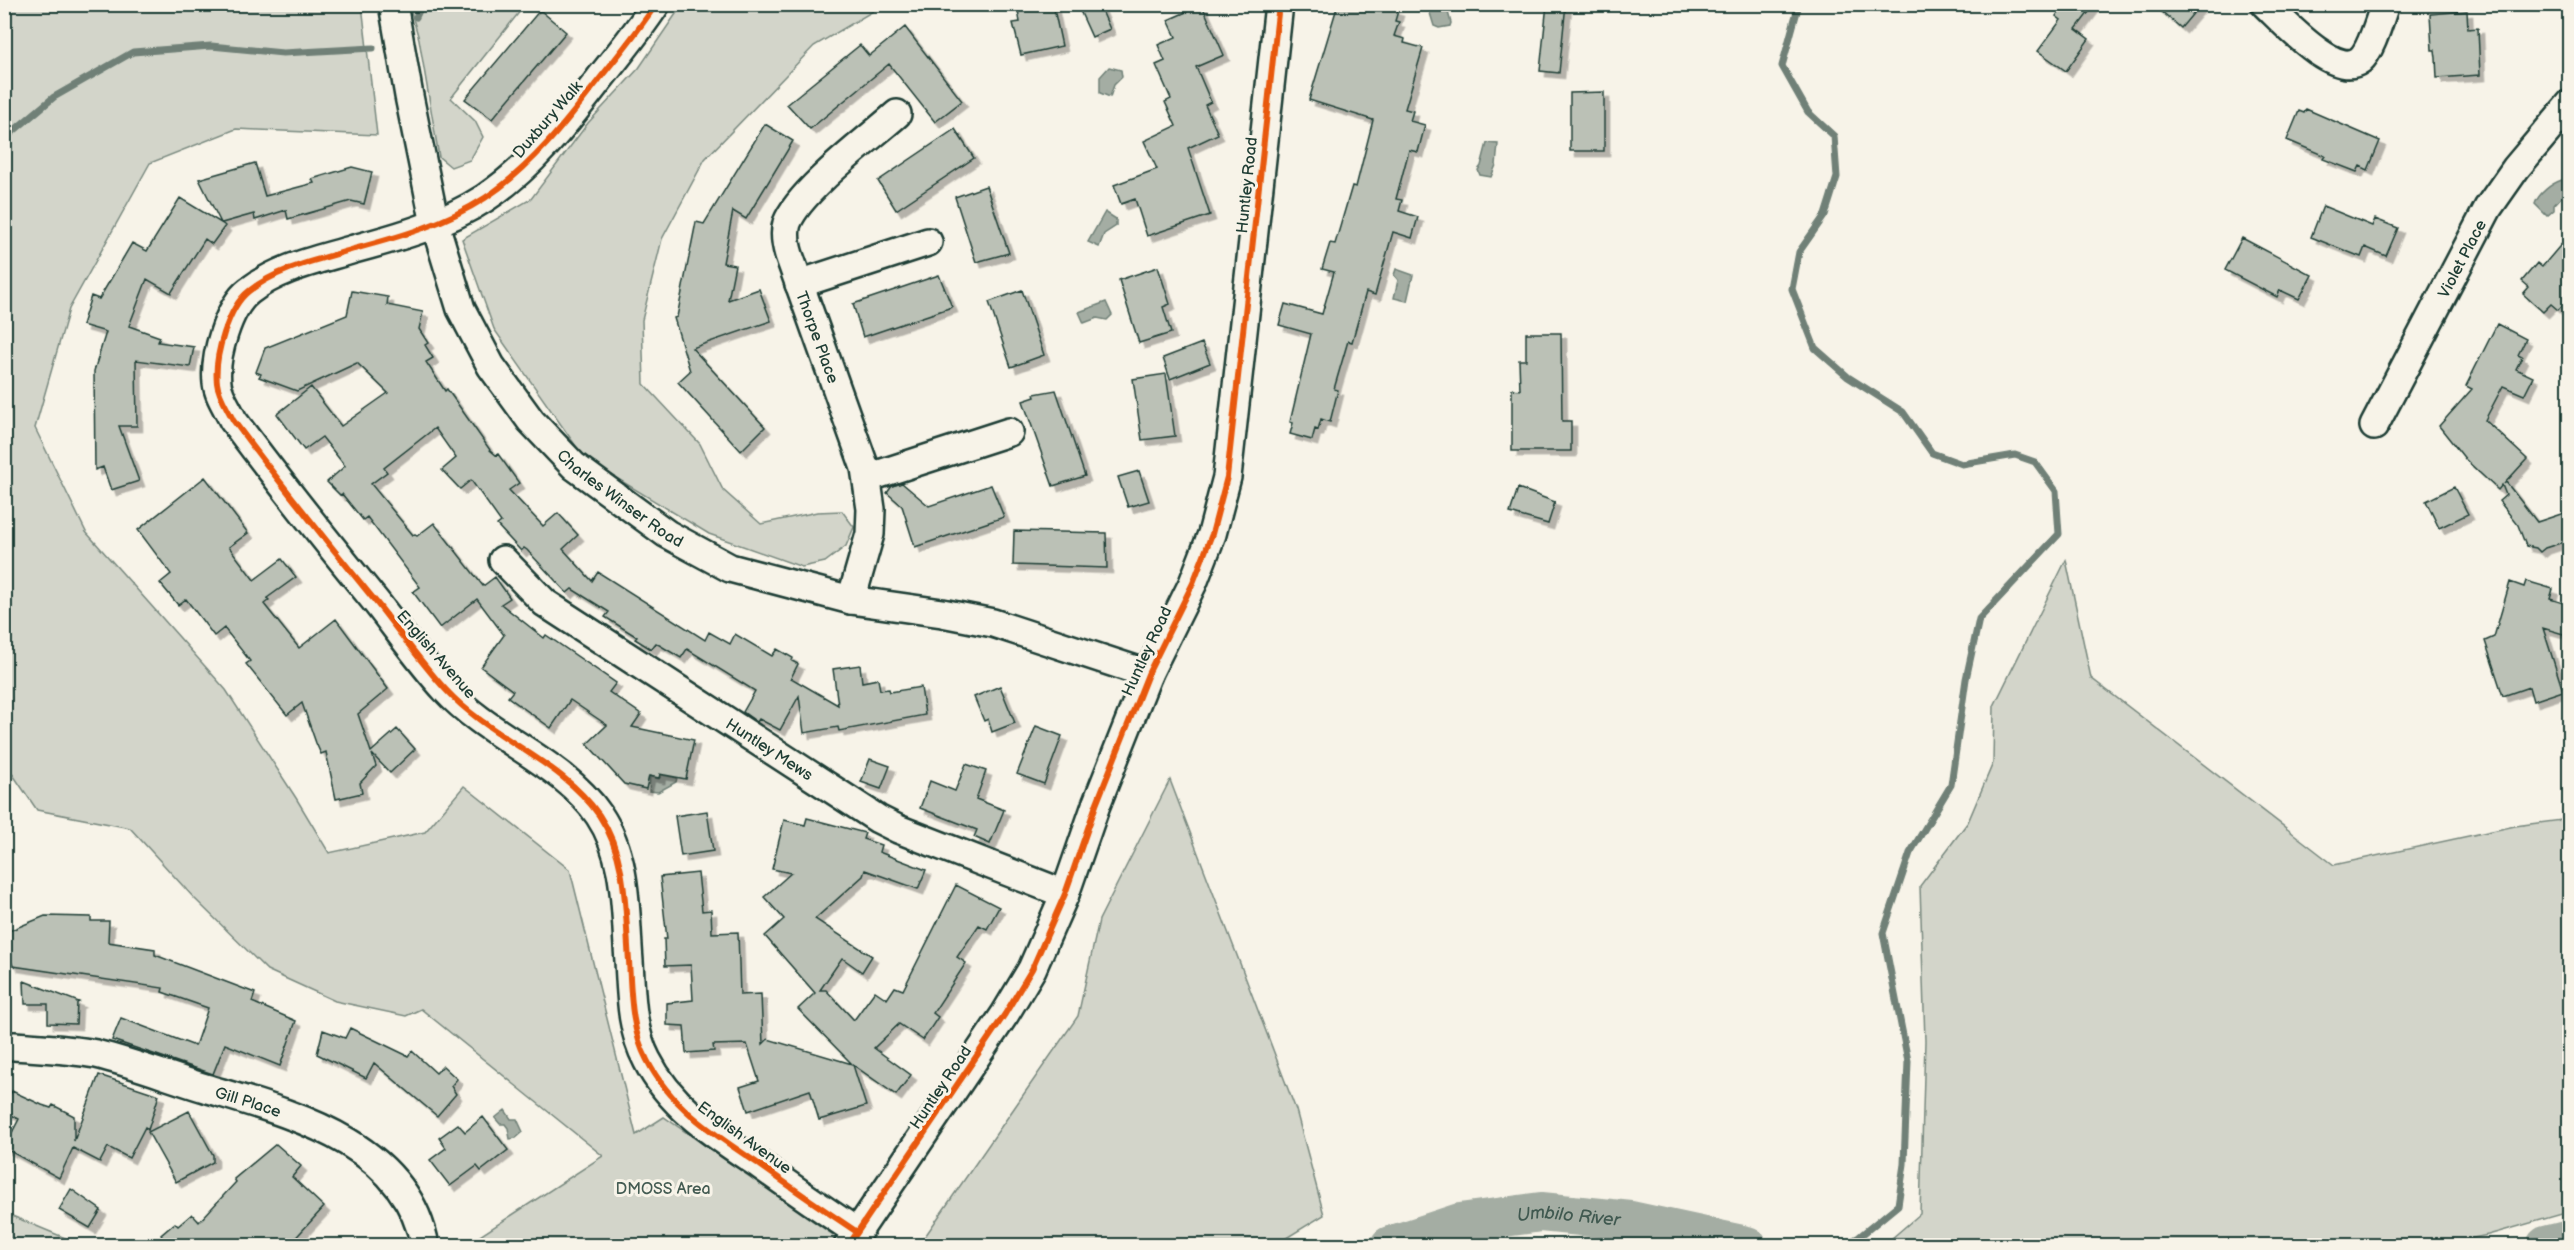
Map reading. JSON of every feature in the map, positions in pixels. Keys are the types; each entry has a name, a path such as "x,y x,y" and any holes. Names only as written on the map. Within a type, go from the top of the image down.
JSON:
{"street":[{"name":"Charles Winser Road","path":"393,4 435,224 460,309 491,366 531,421 574,466 667,534 730,568 851,600 993,623 1148,674"},
{"name":"Duxbury Walk","path":"435,224 460,213 487,196 527,164 575,111 656,4"},
{"name":"Huntley Road","path":"852,1239 1005,1014 1032,969 1065,894 1096,805 1148,674 1193,583 1212,534 1227,477 1279,4"},
{"path":"2265,4 2328,59 2350,64 2359,61 2365,54 2385,4"},
{"name":"Violet Place","path":"2374,426 2488,208 2516,168 2570,104"},
{"name":"Thorpe Place","path":"851,600 870,534 867,478 799,284 786,241 786,224 810,190 897,114"},
{"name":"English Avenue","path":"435,224 307,262 269,277 246,293 230,317 219,350 217,384 233,420 447,691 495,733 562,776 586,797 600,817 611,836 623,882 632,1009 637,1034 646,1059 661,1083 684,1110 852,1239"},
{"path":"799,284 928,242"},
{"path":"867,478 1009,432"},
{"name":"Huntley Mews","path":"503,560 545,603 878,819 898,829 1065,894"},
{"name":"Gill Place","path":"14,1046 96,1054 277,1110 317,1126 369,1156 393,1178 410,1200 421,1223 425,1245"}],"green space":[{"name":"DMOSS Area","path":"4,5 362,5 377,135 236,129 150,163 69,309 35,428 86,532 226,690 329,853 425,832 464,786 570,870 636,1135 664,1117 836,1237 830,1245 466,1245 603,1156 421,1009 406,1016 335,1001 267,970 194,898 130,828 37,810 5,763"},
{"path":"409,5 525,5 451,98 475,121 483,137 470,160 451,167 439,157 419,39"},
{"path":"682,5 880,5 814,46 705,159 662,239 642,320 644,384 700,444 723,490 761,524 817,512 842,511 854,527 846,546 825,562 802,567 709,534 585,459 494,329 462,239 531,199 588,123 639,68"},
{"path":"2066,560 2091,678 2334,865 2515,826 2569,819 2569,1212 2488,1235 2434,1246 1884,1245 1920,1214 1925,1041 1920,886 1968,822 1993,763 1994,706"},
{"path":"1170,780 1296,1110 1324,1215 1275,1245 919,1245 1078,1016 1099,920"},
{"path":"5,1213 82,1245 5,1245"}],"shaded area":[{"path":"1433,4 1446,5 1450,26 1439,28 1434,26 1430,13"},
{"path":"1109,67 1121,70 1122,77 1114,85 1110,97 1100,93 1100,77"},
{"path":"1487,143 1498,144 1496,165 1491,177 1480,175 1478,170"},
{"path":"2562,180 2568,190 2547,216 2535,204 2546,189"},
{"path":"1105,212 1116,219 1116,226 1104,234 1099,247 1088,242"},
{"path":"1396,269 1413,275 1407,301 1394,298 1398,280 1394,275"},
{"path":"1106,302 1112,315 1107,320 1097,318 1084,323 1079,312"},
{"path":"662,775 677,778 676,782 658,792 649,791 650,777 659,779"},
{"path":"505,1110 511,1119 517,1119 523,1132 516,1138 510,1139 508,1128 495,1118"}],"building":[{"path":"1017,4 1053,4 1062,46 1021,55 1013,23 1020,22"},
{"path":"1077,4 1099,4 1110,29 1092,37"},
{"path":"1338,4 1375,4 1398,11 1395,21 1399,22 1394,36 1405,39 1404,43 1423,48 1405,109 1413,111 1410,121 1425,125 1418,152 1409,150 1396,199 1402,200 1399,211 1418,217 1412,238 1393,232 1375,295 1366,292 1352,342 1348,341 1334,389 1338,390 1330,422 1321,419 1312,440 1290,434 1293,423 1290,422 1311,334 1279,325 1285,304 1322,314 1334,272 1322,269 1330,243 1335,244 1352,186 1356,187 1373,120 1309,100"},
{"path":"1547,4 1566,4 1559,73 1540,71"},
{"path":"2064,4 2095,4 2076,29 2089,39 2066,71 2038,51 2061,20 2056,16"},
{"path":"2153,4 2201,4 2181,28"},
{"path":"1202,5 1224,55 1196,67 1211,102 1205,105 1218,134 1188,148 1210,215 1147,236 1135,199 1121,204 1114,185 1157,169 1144,141 1176,126 1165,102 1171,99 1156,65 1165,61 1158,45 1176,37 1168,20"},
{"path":"540,10 566,32 492,119 465,99"},
{"path":"2467,11 2468,29 2478,28 2480,75 2437,78 2435,50 2432,50 2430,14"},
{"path":"905,27 962,101 935,122 889,64 810,129 787,104 860,45 869,56"},
{"path":"1604,92 1604,151 1570,151 1570,93"},
{"path":"2306,109 2380,141 2368,170 2360,166 2357,172 2323,159 2325,156 2287,140 2299,111 2304,113"},
{"path":"765,124 793,141 746,219 733,211 723,263 735,265 728,300 759,289 771,321 692,348 765,427 741,451 678,382 690,371 674,318 677,317 696,222 704,224"},
{"path":"955,129 974,158 896,210 878,181"},
{"path":"255,163 265,196 314,183 312,179 352,167 372,172 364,204 351,201 288,219 286,210 255,220 254,214 222,223 225,226 212,244 205,239 171,293 147,279 129,326 160,337 158,342 194,347 190,367 136,360 137,426 119,426 139,481 111,490 103,467 95,470 94,371 106,332 82,325 91,296 99,299 132,243 147,251 180,198 221,223 199,179"},
{"path":"986,186 1009,253 976,262 955,197"},
{"path":"2323,206 2372,226 2375,219 2398,228 2386,256 2365,247 2361,257 2311,237"},
{"path":"2570,234 2570,297 2558,310 2551,304 2543,312 2523,294 2529,287 2522,281 2537,263 2542,267"},
{"path":"2242,238 2312,275 2299,299 2280,290 2277,297 2225,270"},
{"path":"1158,267 1170,304 1163,307 1171,333 1139,343 1119,280"},
{"path":"939,275 952,307 863,337 853,304"},
{"path":"1022,290 1044,355 1011,367 989,302"},
{"path":"352,291 388,297 387,305 423,312 419,329 428,343 425,345 433,358 426,362 490,450 498,454 519,483 509,490 543,526 558,513 578,535 563,549 592,581 598,572 705,640 709,632 730,644 735,634 772,656 777,649 793,658 792,661 798,664 791,678 838,705 833,669 860,665 862,682 878,679 880,690 889,689 890,692 921,687 925,715 839,731 838,727 804,733 799,696 780,730 759,719 757,722 743,712 755,691 687,649 681,658 656,643 651,649 635,639 637,637 605,617 609,612 572,589 567,593 527,550 524,548 521,551 497,525 501,522 471,480 460,489 442,470 456,458 435,428 384,468 387,472 371,484 413,535 417,536 434,523 483,586 495,577 510,598 501,604 544,638 546,635 616,683 609,692 641,714 632,727 694,740 686,779 660,774 659,778 649,776 646,789 624,784 587,744 607,725 570,700 551,728 508,697 513,691 481,667 504,635 477,599 440,628 413,592 420,587 367,517 363,520 342,494 340,495 327,482 345,466 322,437 304,450 277,414 311,387 341,426 388,393 357,363 297,391 259,377 261,374 256,372 265,348 347,315"},
{"path":"2497,324 2526,339 2518,355 2522,357 2516,369 2533,377 2524,395 2503,386 2485,420 2527,459 2504,484 2506,482 2537,522 2570,511 2570,540 2545,548 2540,552 2536,548 2526,546 2518,525 2499,501 2506,495 2502,485 2498,490 2466,460 2439,426 2472,389 2466,386"},
{"path":"1526,333 1561,333 1562,421 1571,421 1571,451 1512,451 1512,389 1520,390 1519,360 1526,360"},
{"path":"1202,343 1210,363 1170,379 1163,358"},
{"path":"1166,374 1175,436 1142,440 1133,379"},
{"path":"1056,390 1085,476 1053,486 1023,401 1035,397 1034,394"},
{"path":"1139,471 1149,501 1128,507 1118,477"},
{"path":"205,477 248,533 229,547 254,580 282,559 296,577 267,598 269,600 264,604 299,648 336,619 388,689 358,714 371,752 397,729 415,749 390,773 372,754 376,766 360,783 362,793 336,799 326,752 321,754 302,703 287,715 246,664 250,661 224,628 214,636 186,599 178,605 160,583 171,574 138,530"},
{"path":"902,483 929,506 991,485 1004,517 915,547 902,506 887,493 892,486"},
{"path":"2454,487 2468,514 2439,528 2426,501"},
{"path":"1518,488 1555,502 1548,524 1510,513"},
{"path":"1014,531 1106,533 1107,568 1013,565"},
{"path":"2526,581 2553,589 2550,599 2570,605 2570,636 2543,628 2563,691 2533,701 2529,687 2503,696 2485,641 2494,637 2510,582 2524,587"},
{"path":"1000,686 1015,723 992,732 988,719 984,721 974,697"},
{"path":"1036,726 1062,736 1044,784 1017,774"},
{"path":"870,759 890,766 881,789 861,782"},
{"path":"966,764 986,771 976,799 1004,810 990,844 974,837 977,830 920,808 930,781 955,791"},
{"path":"707,811 713,851 681,856 675,816"},
{"path":"807,818 865,833 863,839 881,845 879,852 926,870 918,889 865,870 863,876 815,919 872,956 862,972 842,958 820,990 826,990 854,1020 875,991 887,999 895,987 903,990 956,885 999,907 987,929 979,925 957,957 966,963 933,1013 938,1017 923,1040 899,1024 874,1048 911,1075 896,1095 853,1065 866,1106 819,1120 810,1090 748,1111 740,1087 759,1081 747,1044 713,1045 714,1051 686,1053 684,1026 667,1025 667,1003 693,1000 691,965 665,966 664,939 667,939 660,877 698,873 702,911 711,910 712,933 738,932 740,995 761,994 763,1044 768,1039 852,1064 798,1009 815,993 765,936 784,919 764,897 791,873 772,869 784,820 805,825"},
{"path":"45,916 91,917 91,921 109,921 108,942 155,949 155,955 255,993 252,1002 296,1021 280,1066 225,1044 213,1074 112,1040 121,1018 195,1046 208,1008 162,992 163,988 13,966 4,944 4,933"},
{"path":"24,981 79,1002 77,1003 76,1024 48,1023 48,1004 25,1004"},
{"path":"350,1028 408,1056 412,1051 436,1073 443,1066 457,1079 451,1086 456,1094 437,1116 374,1063 366,1078 317,1054 323,1030 345,1038"},
{"path":"99,1075 159,1095 148,1130 145,1127 129,1158 108,1147 100,1162 73,1148 59,1178 4,1148 19,1119 4,1111 4,1105 12,1091 42,1105 51,1108 53,1105 74,1116 74,1141"},
{"path":"189,1111 213,1155 213,1162 176,1182 148,1132"},
{"path":"483,1117 508,1150 481,1171 477,1166 450,1186 430,1160 446,1148 439,1138 458,1124 465,1132"},
{"path":"276,1144 301,1166 292,1177 324,1207 289,1245 154,1245 163,1238 161,1235 175,1223 178,1226 192,1214 199,1222 236,1182 234,1179"},
{"path":"71,1189 101,1210 90,1228 59,1210"}],"waterway":[{"path":"416,17 422,4"},
{"path":"1799,4 1782,66 1808,112 1834,136 1837,177 1825,215 1799,252 1792,289 1815,348 1848,377 1903,412 1932,453 1962,464 2015,455 2035,462 2056,491 2059,534 1979,619 1966,679 1951,785 1910,853 1883,933 1908,1061 1904,1164 1898,1205 1859,1237 1843,1246"},
{"path":"4,139 54,97 133,52 211,46 283,53 373,48"},
{"name":"Umbilo River","path":"1390,1246 1460,1223 1541,1212 1631,1221 1747,1246"},
{"name":"Umbilo River","path":"2546,1246 2570,1240"}],"cycle path":[{"path":"656,4 548,142 518,172 485,198 421,229 286,270 249,291 235,308 224,333 218,360 217,383 221,397 233,420 437,680 484,723 566,780 584,796 599,815 615,849 620,867 625,905 631,999 638,1037 647,1060 669,1093 696,1120 712,1132 857,1232"},
{"path":"848,1246 1005,1014 1032,969 1065,894 1096,805 1148,674 1193,583 1212,534 1227,477 1279,4"}]}
